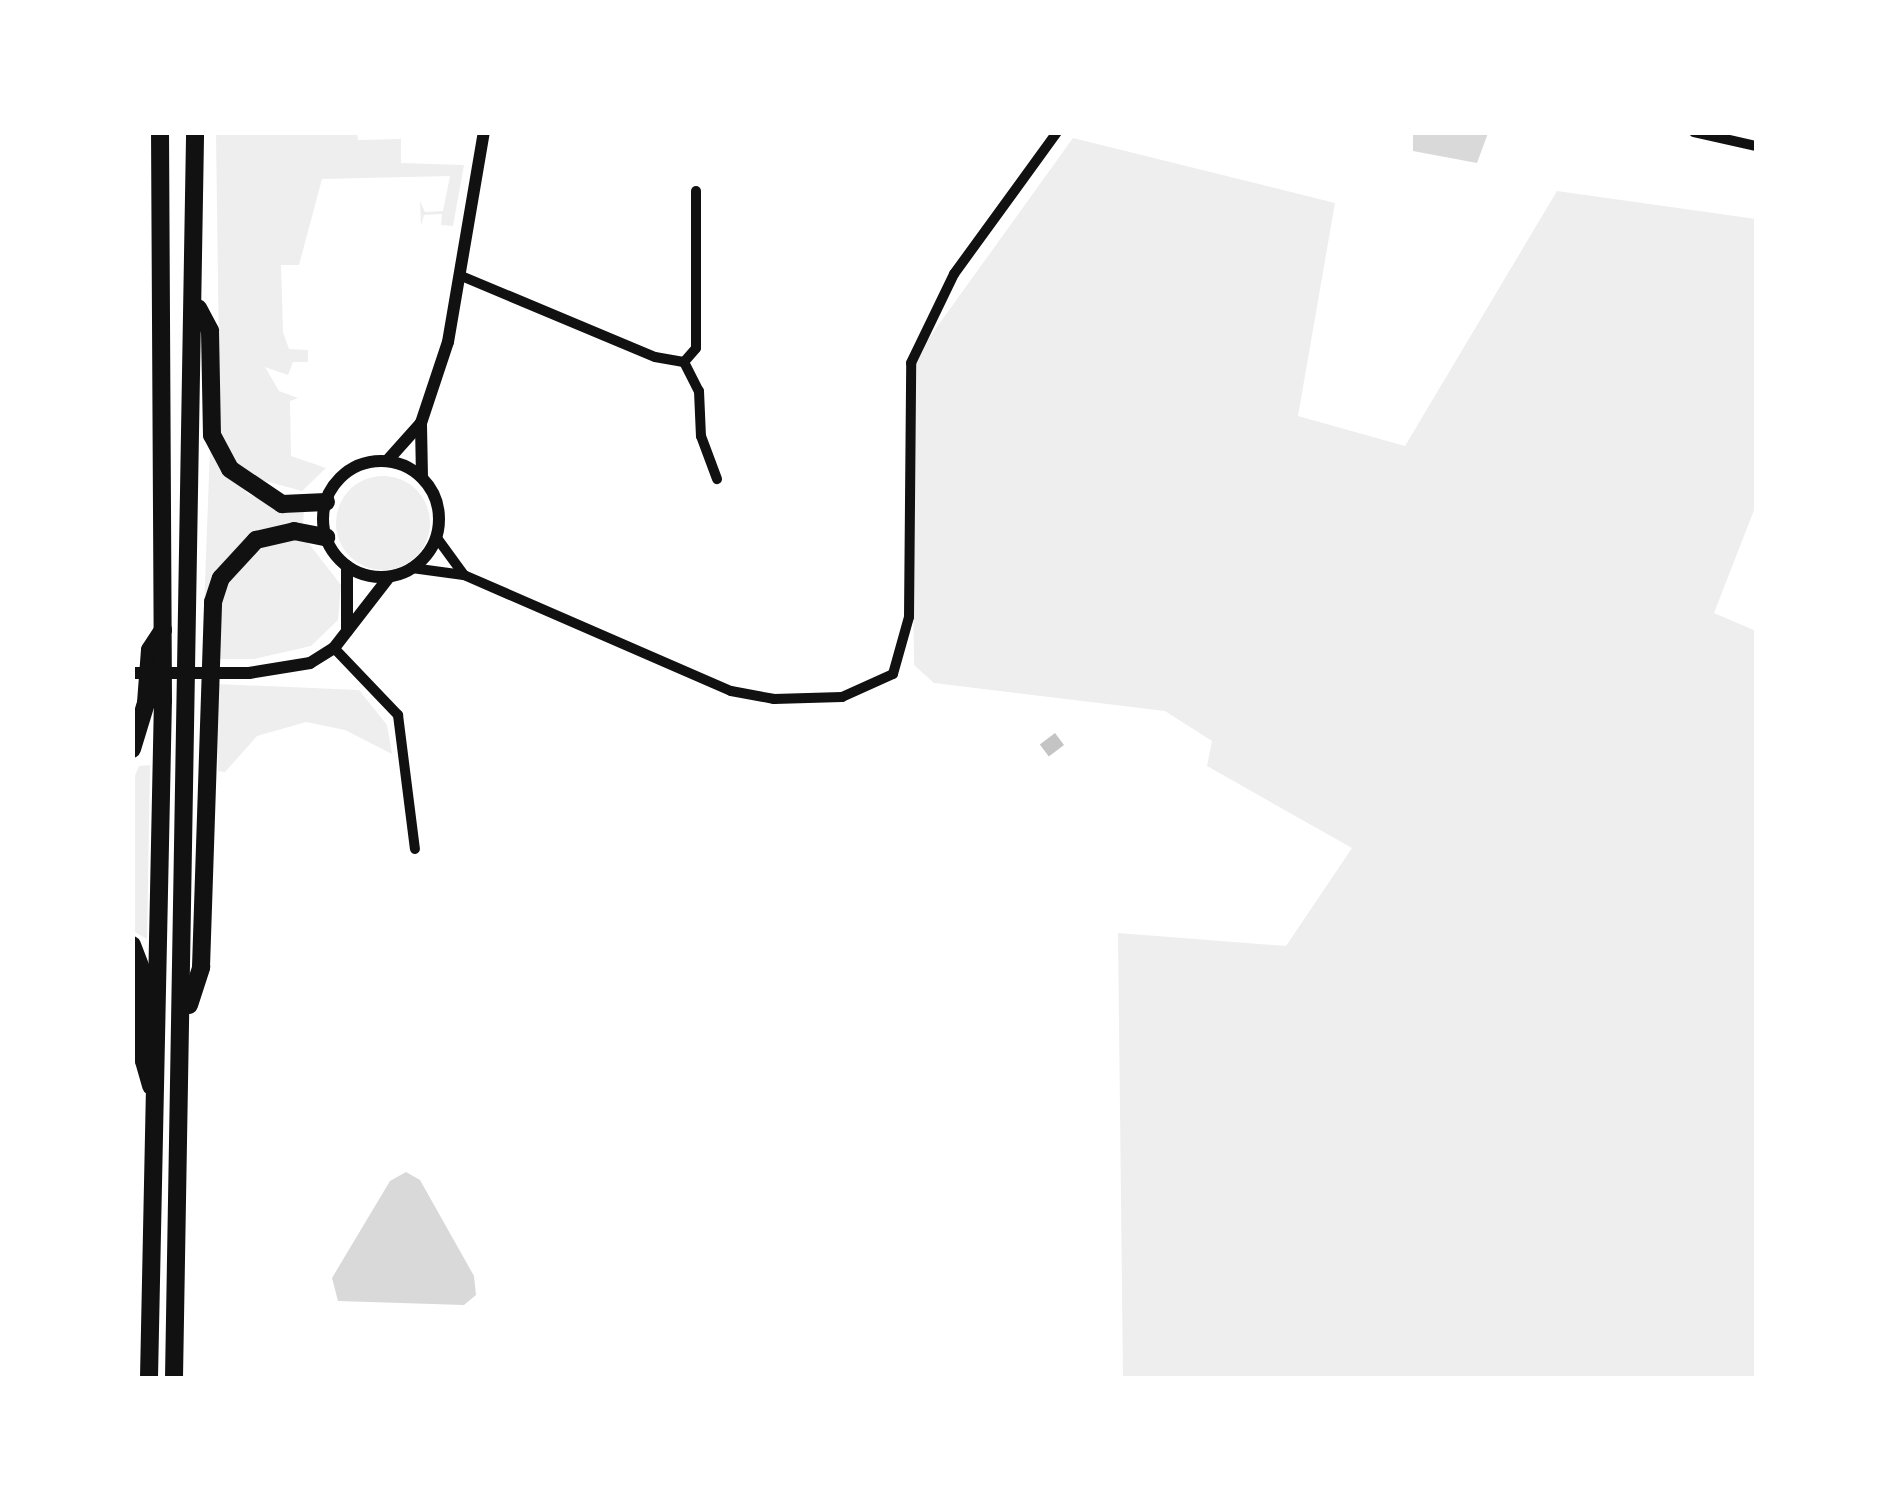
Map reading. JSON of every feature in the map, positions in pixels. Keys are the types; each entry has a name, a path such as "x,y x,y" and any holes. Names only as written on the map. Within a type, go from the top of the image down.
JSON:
{"highway":[{"path":"150,1378 163,629 160,132"},
{"path":"174,1378 196,302 195,132"},
{"path":"196,302 210,331 212,435 230,469 282,504 326,502"},
{"path":"183,1022 201,967 212,602 221,578 256,540 294,531 326,536"},
{"path":"132,749 146,703 150,650 163,629"},
{"path":"132,944 144,977 144,1061 156,1103"}],"street":[{"path":"412,568 436,538 438,506 422,477 421,424 448,342 484,132"},
{"path":"347,566 389,576 412,568 464,576 731,691 774,699 842,697 893,674 910,617 912,363 954,274 1057,132"},
{"path":"1694,132 1756,146"},
{"path":"684,362 696,348 696,191"},
{"path":"459,275 655,357 684,362"},
{"path":"684,362 699,392 701,436 717,479"},
{"path":"346,634 347,566 326,536 326,502 348,470 386,461 421,424"},
{"path":"386,461 422,477"},
{"path":"436,538 464,576"},
{"path":"132,673 280,671 334,648 389,576"},
{"path":"334,648 398,715 415,848"}],"shaded area":[{"path":"1413,132 1488,133 1477,163 1413,151"},
{"path":"216,133 357,133 358,140 401,139 401,163 464,165 453,226 441,225 442,214 424,215 421,226 420,201 425,212 443,211 450,176 322,179 299,265 281,265 283,332 289,349 308,350 308,362 293,362 288,375 265,367 279,391 298,398 290,401 291,456 326,468 302,491 251,477 232,460 220,430"},
{"path":"1073,138 1335,203 1298,416 1405,446 1557,191 1756,219 1756,505 1714,613 1756,631 1756,1378 1123,1378 1118,933 1286,946 1352,848 1207,766 1212,741 1165,711 934,683 914,665 911,363"},
{"path":"210,448 248,494 304,511 303,524 241,543 229,557 207,600 203,637"},
{"path":"383,476 401,479 416,490 427,505 427,541 416,556 401,567 383,570 365,567 350,556 339,541 336,523 339,505 350,490 365,479"},
{"path":"287,537 306,540 341,585 338,620 311,646 254,659 215,659 223,592 245,556"},
{"path":"216,684 359,690 387,725 392,754 345,730 306,722 257,736 225,772 218,771"},
{"path":"150,765 147,939 133,931 132,783 139,766"},
{"path":"406,1172 420,1180 474,1276 476,1295 464,1305 338,1301 332,1278 390,1181"}],"building":[{"path":"1055,733 1064,745 1049,756 1040,744"}]}
